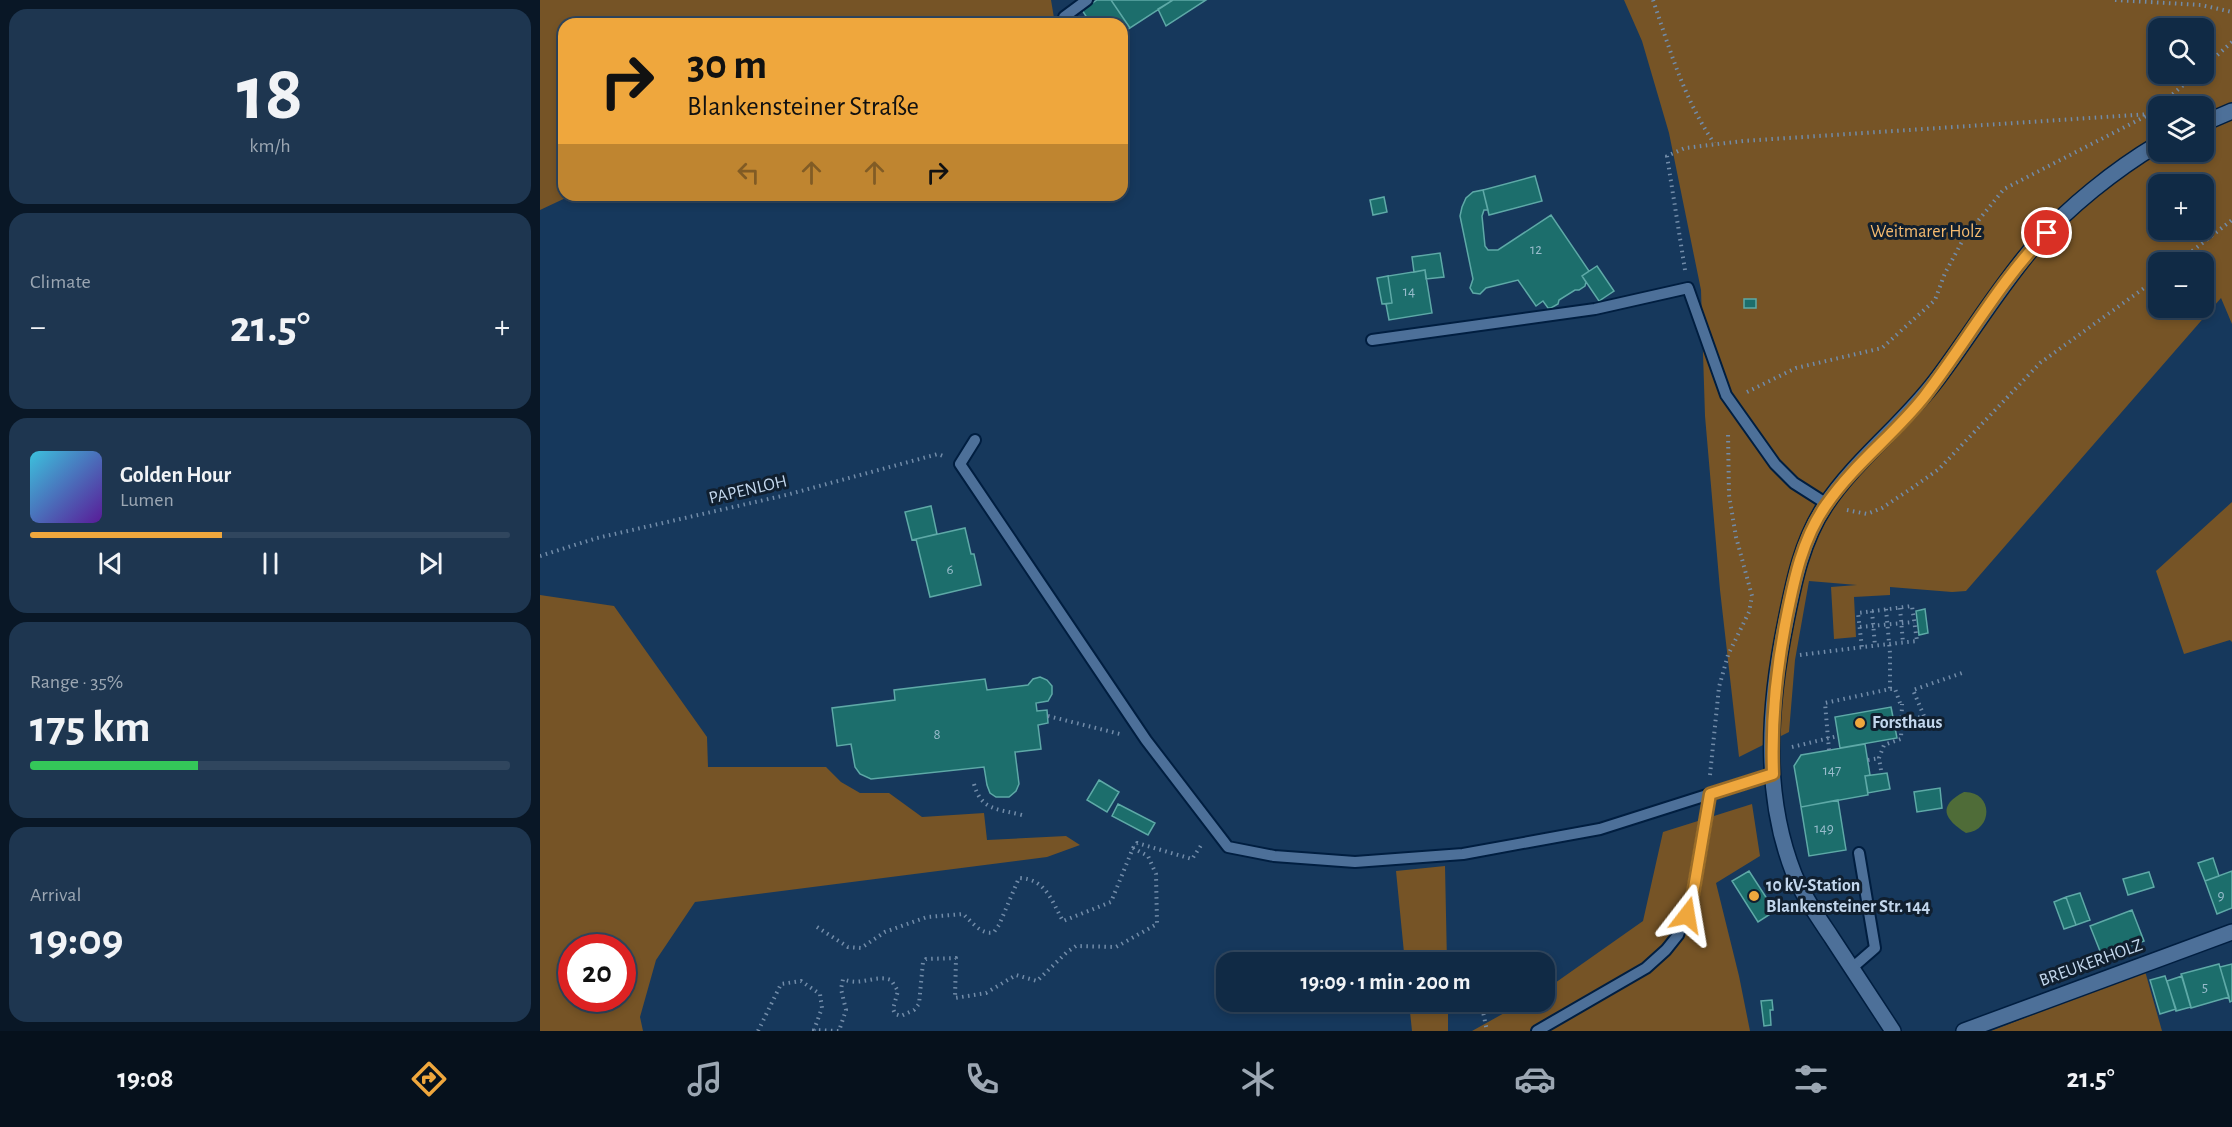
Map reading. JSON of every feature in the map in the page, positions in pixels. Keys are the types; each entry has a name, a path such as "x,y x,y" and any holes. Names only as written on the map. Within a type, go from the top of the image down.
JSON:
{"street":[{"path":"2214,119 2232,111"},
{"path":"1893,1031 1809,904 1794,874 1776,805 1772,751 1773,701 1795,576 1810,532 1827,504 1864,459 1922,399 2001,288 2036,244 2100,185 2148,151"},
{"name":"BREUKERHOLZ","path":"1964,1031 2232,932"}],"lane":[{"path":"1064,16 1087,0"},
{"path":"1372,340 1595,309 1688,288 1726,395 1775,464 1794,483 1827,504"},
{"path":"975,440 960,464 1146,740 1228,847 1315,861 1355,862 1463,854 1600,829 1773,774"},
{"path":"1537,1031 1646,968 1666,950 1678,935 1693,894 1710,794"},
{"path":"1852,968 1875,948 1859,853"}],"path":[{"path":"1653,0 1680,81 1698,119 1714,143"},
{"path":"2115,0 2201,5 2232,12"},
{"path":"2214,58 2232,42"},
{"path":"2171,96 2185,84"},
{"path":"1688,288 1667,156 1685,148 1714,143 2148,114"},
{"path":"1710,794 1719,687 1728,655 1749,612 1752,596 1736,537 1729,495 1726,395 1750,392 1796,368 1882,348 1935,300 1945,273 1964,238 2004,189 2148,115"},
{"path":"2191,252 2232,220"},
{"path":"1827,504 1867,514 1882,508 1912,489 1939,468 2040,363 2148,285"},
{"name":"PAPENLOH","path":"540,556 597,538 786,495 938,454 960,464"},
{"path":"1803,654 1862,648 1917,641 1912,606 1858,613 1862,648"},
{"path":"1900,608 1903,643"},
{"path":"1886,609 1890,689"},
{"path":"1872,611 1875,646"},
{"path":"1860,627 1914,622"},
{"path":"1901,722 1924,716 1913,690 1962,673"},
{"path":"1829,750 1825,703 1895,689 1901,703 1901,739 1884,745 1879,758 1881,770"},
{"path":"1048,716 1146,740"},
{"path":"1772,751 1838,736"},
{"path":"1868,760 1879,758"},
{"path":"974,784 977,797 988,807 1022,814"},
{"path":"817,927 853,948 861,948 885,932 927,917 963,914 982,932 989,934 994,932 999,925 1019,878 1040,883 1063,921 1111,902 1137,843 1192,859 1203,843"},
{"path":"758,1031 781,984 801,981 820,994 822,1008 814,1030 839,1031 846,1010 841,989 843,979 853,983 883,978 891,980 898,991 892,1010 901,1016 914,1010 919,1004 923,962 926,959 956,958 955,998 986,993 1016,975 1037,981 1076,946 1116,947 1157,924 1156,874 1148,856 1133,848"},
{"path":"1483,1012 1487,1031"}],"green space":[{"path":"540,0 1051,0 1054,18 558,18 559,201 540,210"},
{"name":"Weitmarer Holz","path":"1624,0 2232,0 2232,324 2221,298 2214,306 2214,252 2148,252 2148,318 2204,318 1966,591 1890,587 1890,595 1854,597 1856,637 1834,639 1831,587 1857,585 1809,581 1795,660 1789,732 1739,757 1720,590 1705,416 1701,290 1669,133 1642,41"},
{"path":"2232,502 2232,642 2230,640 2184,654 2156,571"},
{"path":"540,595 614,606 707,737 708,767 826,767 841,782 860,793 889,793 922,817 984,813 987,840 1066,836 1080,845 1047,857 695,902 656,960 640,1017 643,1031 540,1031"},
{"path":"1752,804 1760,856 1716,883 1750,1031 1472,1031 1506,1012 1555,1012 1555,983 1643,921 1663,832"},
{"path":"1445,866 1447,952 1404,952 1396,871"},
{"path":"2145,971 2162,1031 1991,1031"},
{"path":"1410,1012 1448,1012 1448,1031 1412,1031"}],"shaded area":[{"path":"1964,792 1974,793 1980,798 1985,804 1986,811 1982,825 1966,833 1953,823 1947,813 1950,802"}],"building":[{"path":"1097,0 1111,0 1123,18 1087,18 1082,10"},
{"path":"1111,0 1173,0 1130,28 1128,18 1123,18"},
{"path":"1173,0 1206,0 1166,26 1158,9"},
{"path":"1535,176 1542,201 1489,215 1483,190"},
{"path":"1483,190 1488,210 1484,210 1482,216 1485,246 1488,250 1498,250 1551,215 1589,271 1582,276 1586,282 1585,286 1559,300 1558,304 1551,308 1548,308 1543,301 1536,306 1518,280 1486,288 1480,294 1473,293 1470,288 1473,279 1460,216 1466,198 1473,192"},
{"path":"1384,197 1387,212 1373,215 1370,200"},
{"path":"1440,253 1444,277 1426,279 1425,270 1414,272 1412,257"},
{"path":"1597,266 1614,291 1599,301 1582,276"},
{"path":"1425,270 1432,313 1389,320 1386,304 1392,303 1388,276"},
{"path":"1388,276 1392,303 1382,304 1377,278"},
{"path":"1744,299 1756,299 1756,308 1744,308"},
{"path":"931,506 937,534 912,540 905,512"},
{"path":"965,528 981,585 930,597 916,539"},
{"path":"1925,609 1928,633 1919,635 1916,611"},
{"path":"1040,677 1052,686 1052,694 1048,701 1036,703 1037,711 1047,710 1048,723 1038,725 1041,749 1015,752 1019,784 1016,791 1009,797 996,797 990,793 984,767 871,779 860,774 855,767 851,744 837,746 832,708 895,700 894,690 985,679 987,690 1028,685 1033,679"},
{"path":"1891,707 1897,738 1840,748 1835,717"},
{"path":"1865,744 1870,775 1865,776 1868,795 1801,807 1794,766 1801,755"},
{"path":"1887,773 1890,789 1868,793 1865,776"},
{"path":"1099,780 1119,792 1107,812 1087,800"},
{"path":"1940,788 1942,808 1917,812 1914,792"},
{"path":"1838,800 1846,850 1809,856 1801,807"},
{"path":"1118,804 1155,823 1148,835 1112,816"},
{"path":"2213,858 2219,876 2205,881 2198,863"},
{"name":"10 kV-Station Blankensteiner Str. 144","path":"1749,871 1775,911 1758,922 1732,881"},
{"path":"2232,871 2232,908 2217,914 2205,881"},
{"path":"2149,872 2154,887 2128,895 2123,879"},
{"path":"2080,893 2090,920 2076,925 2066,897"},
{"path":"2066,897 2076,925 2064,929 2054,902"},
{"path":"2132,910 2144,941 2102,956 2090,926"},
{"path":"2219,964 2229,997 2191,1008 2181,974"},
{"path":"2232,964 2232,1001 2230,1002 2220,967"},
{"path":"2165,976 2176,1009 2160,1014 2150,980"},
{"path":"2182,976 2191,1007 2176,1011 2167,981"},
{"path":"1772,1000 1771,1025 1764,1026 1761,1001"}],"place":[{"name":"Forsthaus","path":"1860,723"},
{"name":"10 kV-Station Blankensteiner Str. 144","path":"1754,896"}],"route":[{"path":"1687,915 1693,894 1710,794 1773,774 1771,738 1779,657 1795,576 1810,532 1827,504 1864,459 1922,399 2001,288 2047,233"}]}
